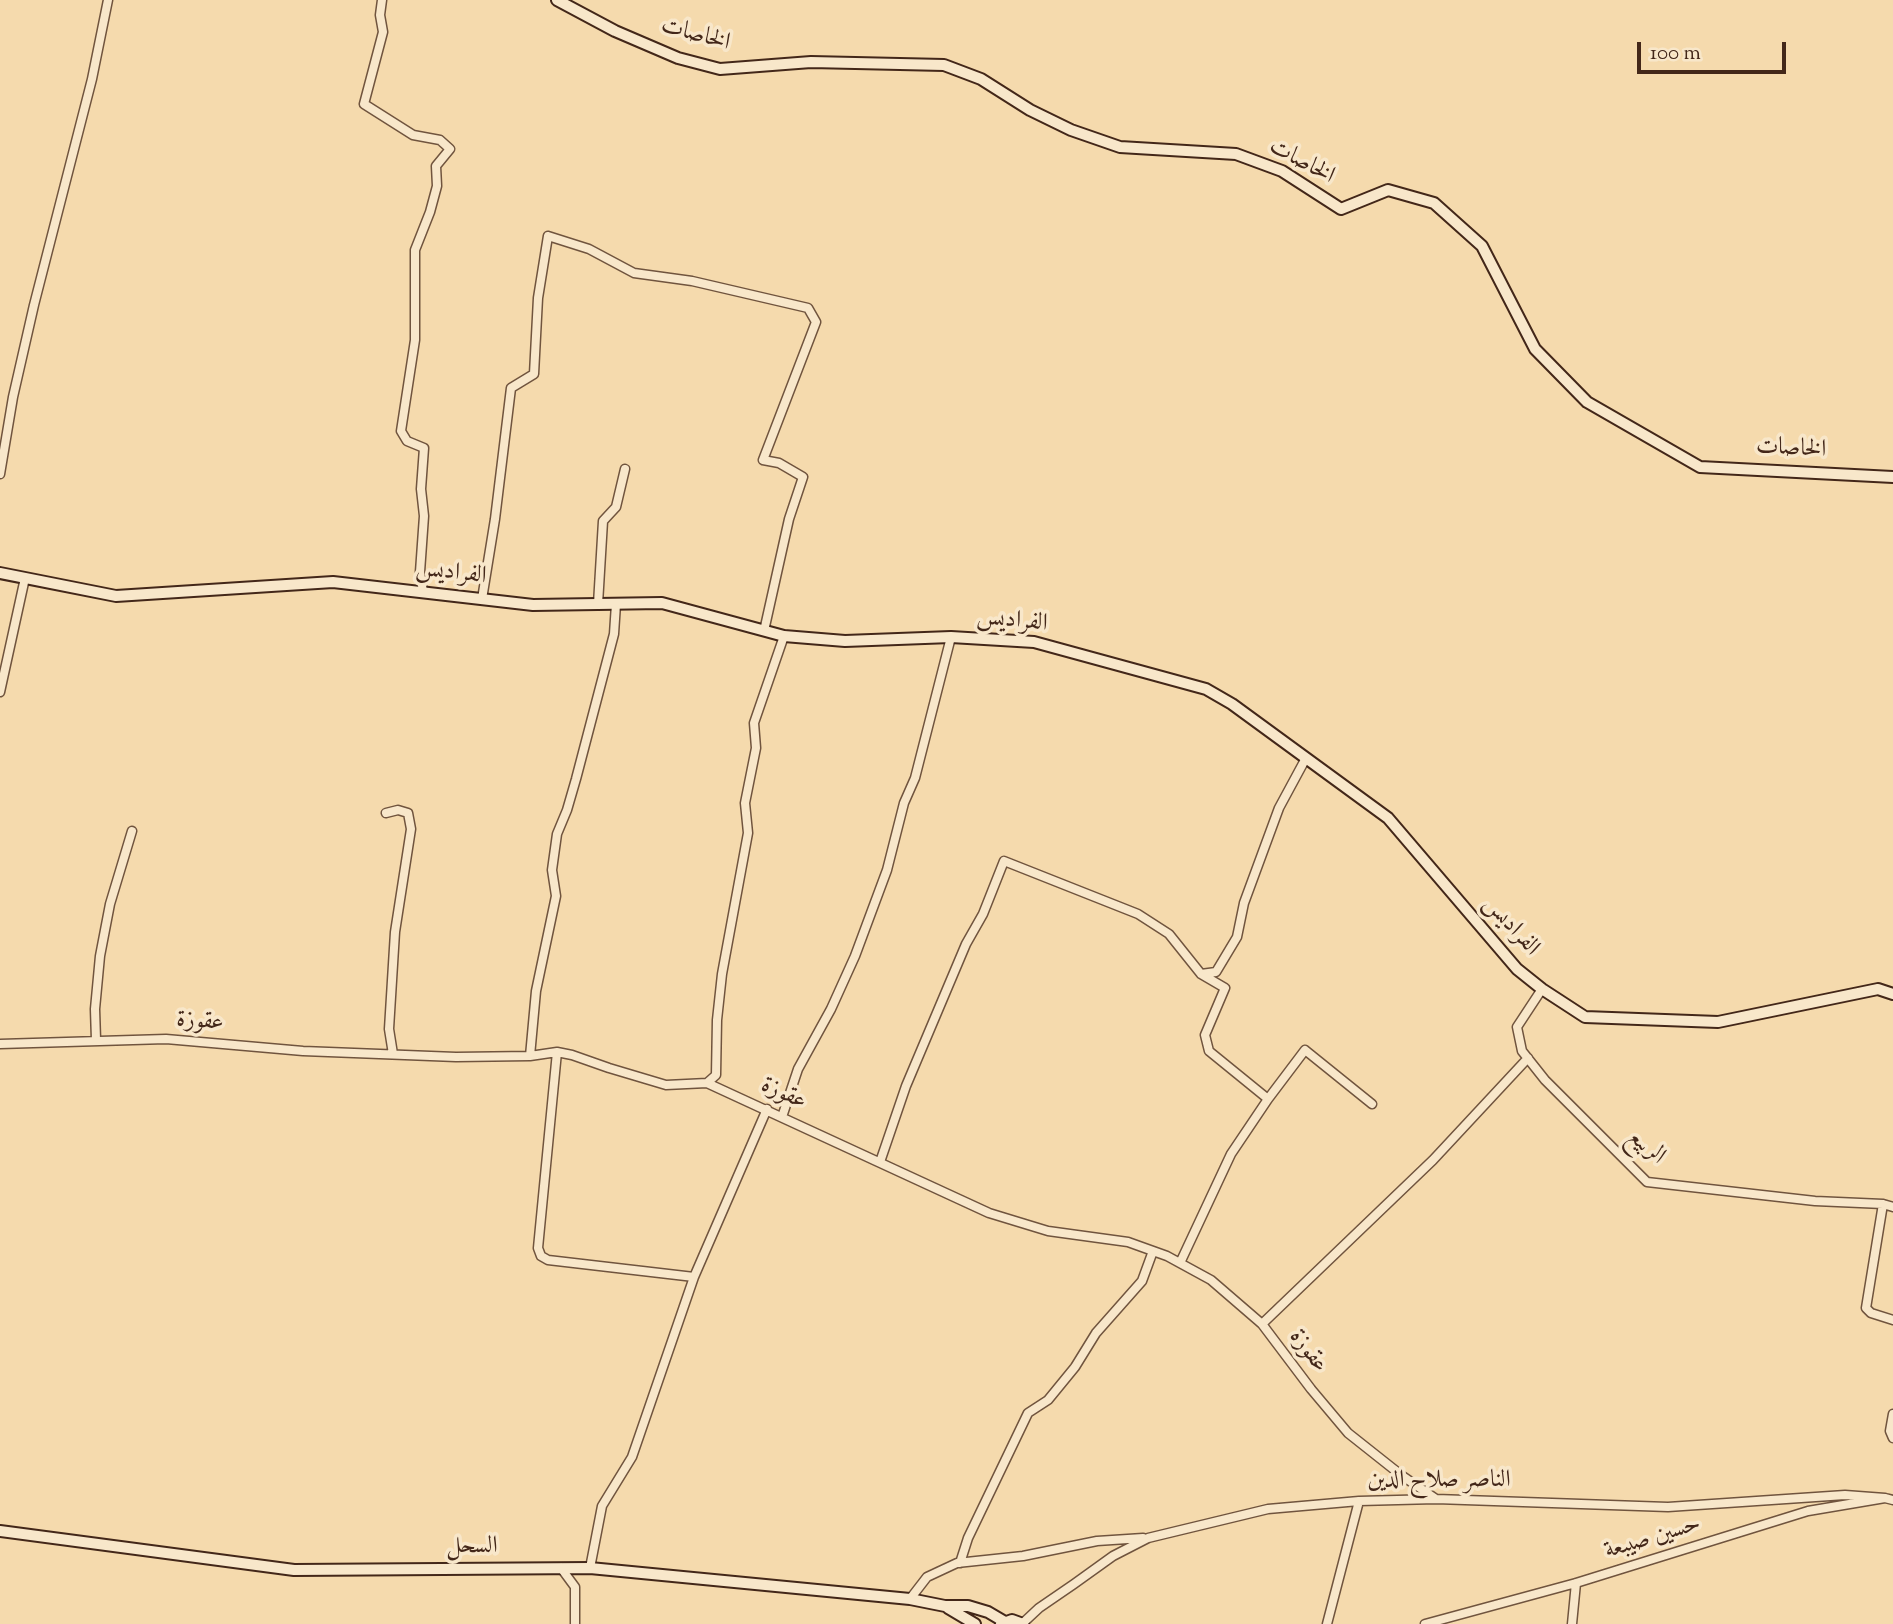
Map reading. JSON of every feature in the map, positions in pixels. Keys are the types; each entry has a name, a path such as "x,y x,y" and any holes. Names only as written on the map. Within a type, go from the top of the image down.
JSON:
{"street":[{"path":"0,474 13,397 34,304 92,79 108,0"},
{"path":"382,0 380,15 383,32 364,104 413,135 440,140 450,149 436,166 437,186 415,250 415,340 401,431 407,441 424,448 421,489 424,516 420,572 423,592"},
{"name":"الخاصات","path":"557,0 615,31 678,58 720,69 811,62 944,65 981,79 1030,110 1071,130 1121,147 1236,154 1282,171 1342,209 1388,190 1434,203 1482,246 1535,349 1587,402 1700,467 1893,477"},
{"path":"482,599 511,388 534,374 538,298 548,236 589,250 634,272 692,281 808,308 816,322 763,460 779,463 803,477 789,519 764,631"},
{"path":"598,604 603,521 616,507 625,469"},
{"name":"الفراديس","path":"0,573 116,596 332,582 533,605 662,603 784,636 845,641 951,637 1034,642 1206,690 1232,704 1388,818 1517,969 1542,989 1586,1017 1718,1022 1878,989 1893,994"},
{"path":"0,692 25,578"},
{"path":"530,1056 536,991 556,896 552,870 557,834 570,800 614,634 616,604"},
{"path":"707,1083 716,1075 717,1020 722,974 748,833 745,803 756,748 754,723 784,636"},
{"path":"782,1116 798,1069 831,1009 855,956 887,870 904,803 915,778 951,637"},
{"path":"1201,974 1216,972 1237,937 1244,903 1279,808 1306,758"},
{"path":"386,813 398,810 408,813 411,829 395,932 389,1028 393,1054"},
{"path":"96,1040 95,1009 100,956 110,904 132,831"},
{"path":"880,1163 911,1073 1004,861 1138,914 1169,934 1201,974 1225,988 1205,1035 1209,1051 1268,1099"},
{"name":"الربيع","path":"1542,989 1517,1027 1522,1051 1545,1080 1647,1182 1893,1207"},
{"name":"عقوزة","path":"0,1044 166,1039 303,1051 456,1057 530,1056 558,1052 666,1085 707,1083 989,1213 1048,1231 1128,1242 1180,1263 1211,1280 1262,1324 1348,1433 1436,1499"},
{"path":"1180,1263 1231,1154 1305,1050 1372,1104"},
{"path":"558,1052 538,1248 541,1256 548,1260 694,1277"},
{"path":"1262,1324 1400,1194 1528,1058"},
{"path":"590,1568 602,1506 632,1457 694,1277 767,1109"},
{"path":"1883,1204 1866,1308 1871,1313 1893,1320"},
{"path":"960,1563 968,1538 1028,1413 1048,1401 1096,1333 1142,1281 1153,1251"},
{"path":"1893,1414 1893,1438"},
{"name":"الناصر صلاح الدين","path":"1023,1624 1039,1608 1094,1570 1148,1538 1268,1509 1359,1501 1436,1499 1668,1507 1845,1495 1889,1499"},
{"name":"حسين صيبعة","path":"1425,1624 1576,1583 1808,1511 1889,1499"},
{"path":"1327,1624 1359,1501"},
{"name":"السحل","path":"0,1531 294,1570 590,1568 910,1599 946,1606 968,1606 988,1612 1004,1623"},
{"path":"910,1599 927,1577 960,1563 1023,1556 1097,1541 1148,1538"},
{"path":"561,1569 575,1587 575,1624"},
{"path":"1572,1624 1576,1583"},
{"path":"946,1606 975,1624"},
{"path":"1004,1623 1012,1620 1023,1624"}]}
